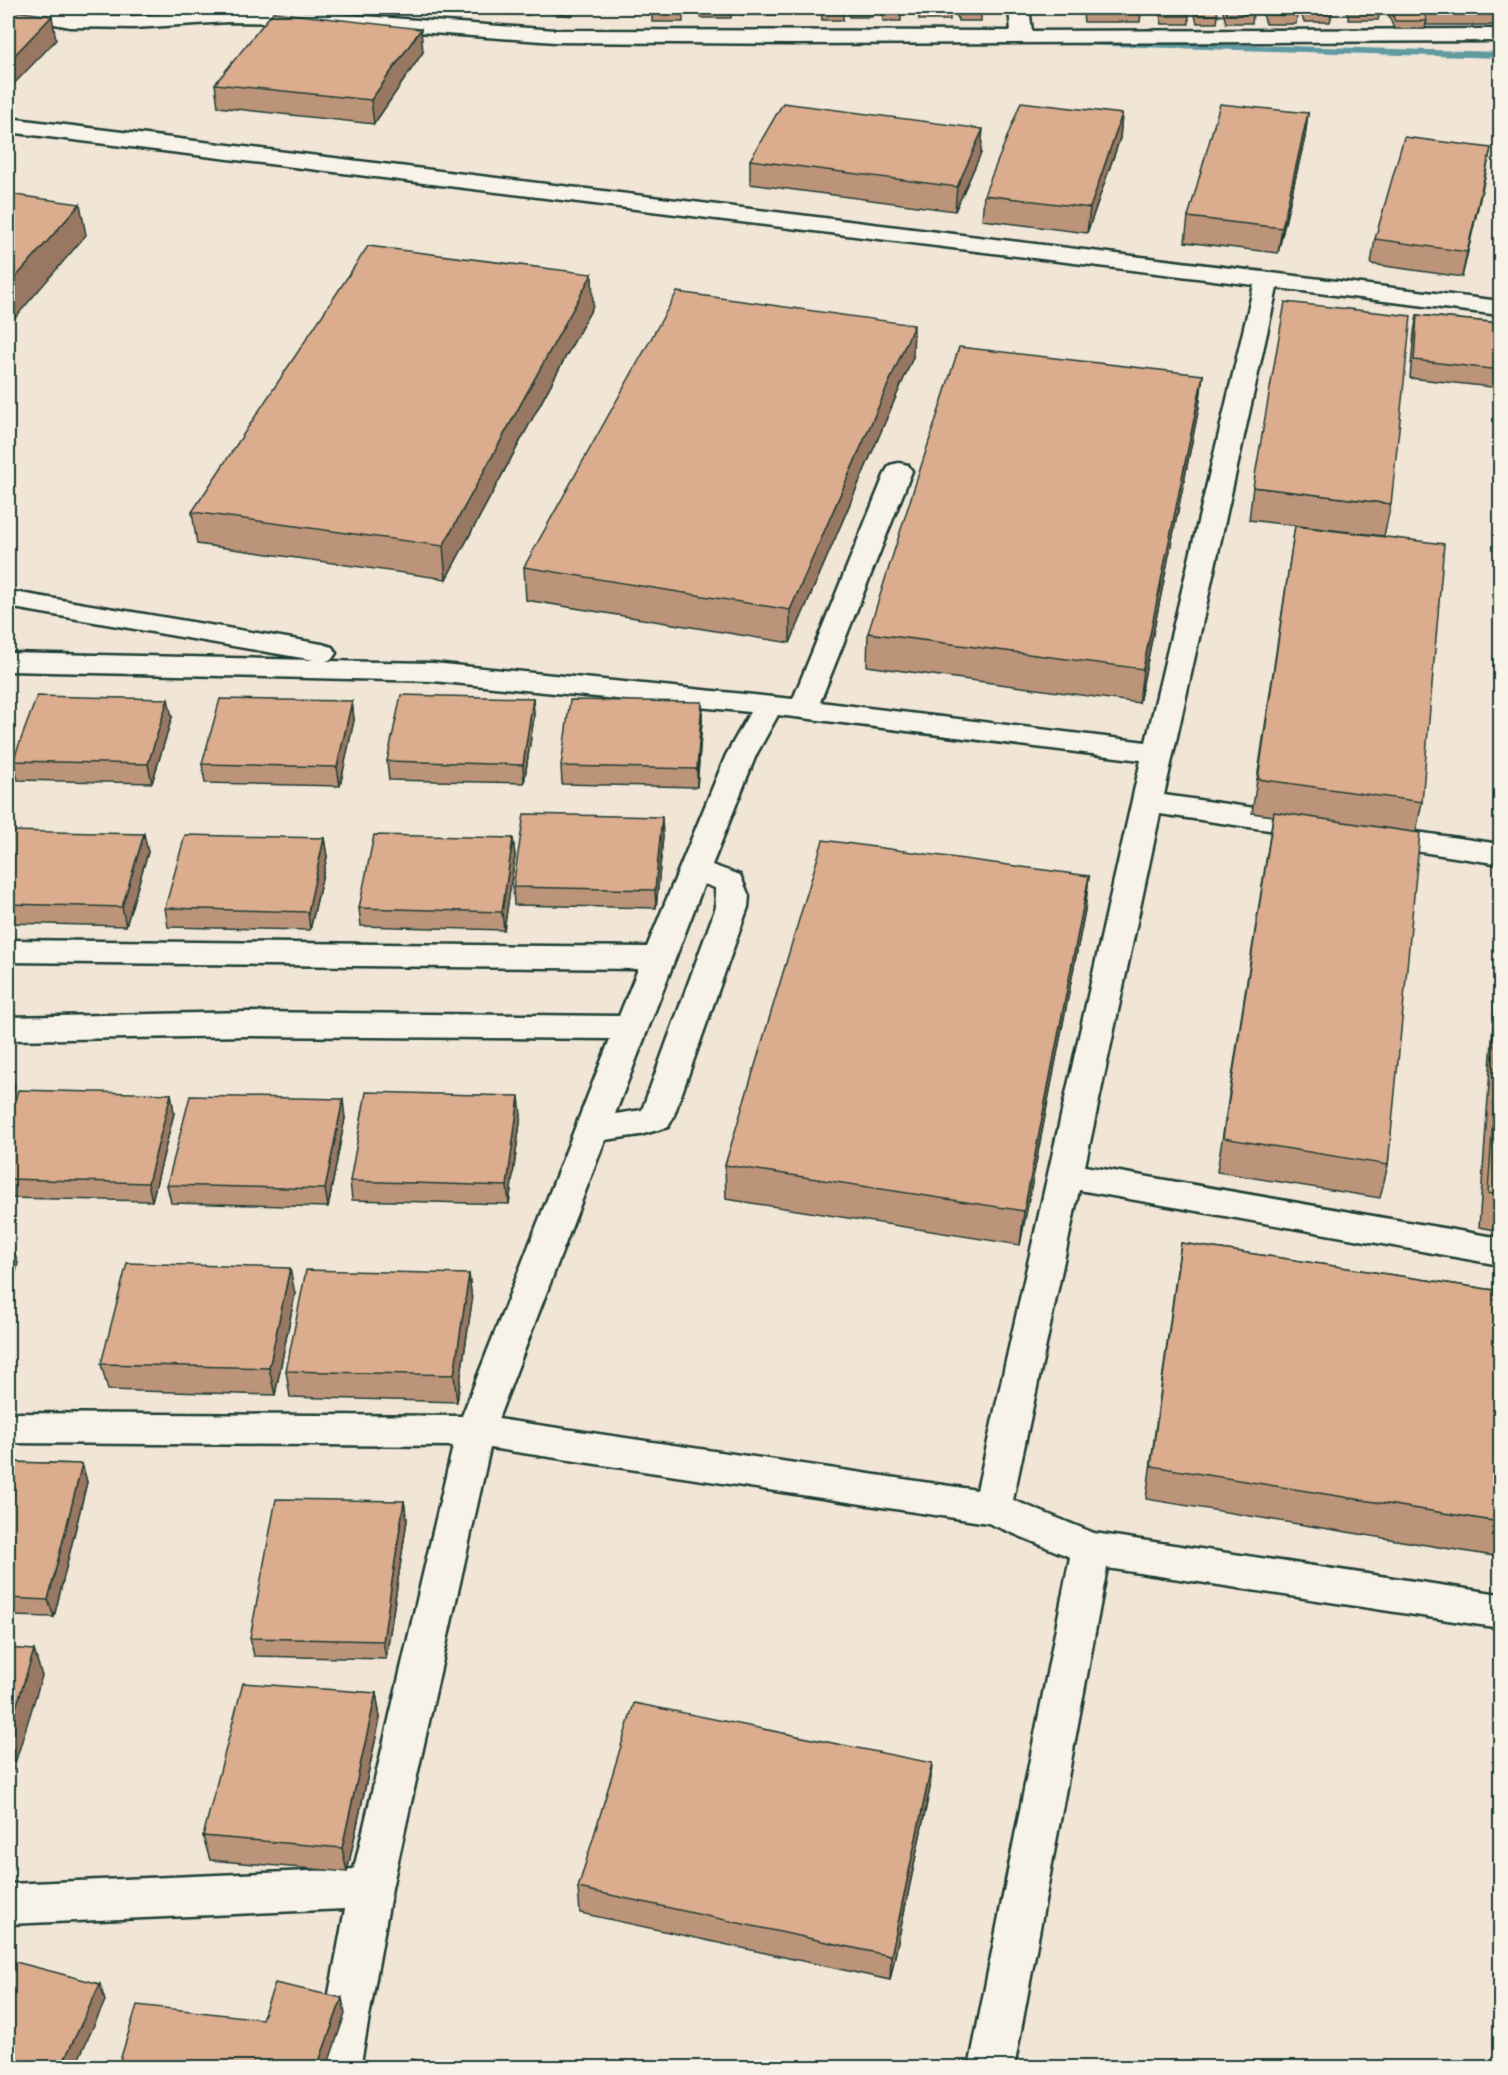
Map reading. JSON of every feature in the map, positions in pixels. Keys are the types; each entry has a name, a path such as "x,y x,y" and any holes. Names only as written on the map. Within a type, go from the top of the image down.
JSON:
{"street":[{"path":"1019,8 1022,36"},
{"path":"8,9 33,16 81,22 228,16 295,17 555,36 1500,35"},
{"path":"8,124 1500,308"},
{"path":"992,1508 1147,802 1267,279"},
{"path":"803,710 899,471"},
{"path":"8,599 433,672 768,705 1158,753"},
{"path":"8,662 433,672"},
{"path":"338,2067 371,1888 475,1431 658,958 741,755 768,705"},
{"path":"1147,802 1500,854"},
{"path":"593,1129 640,1124 656,1118 732,907 733,896 729,882 694,870"},
{"path":"8,951 658,958"},
{"path":"8,1028 248,1024 632,1028"},
{"path":"1065,1175 1500,1252"},
{"path":"8,1428 475,1431 992,1508 1091,1549 1500,1611"},
{"path":"991,2067 1091,1549"},
{"path":"8,1904 371,1888"}],"building":[{"path":"652,8 683,8 683,14 652,14"},
{"path":"731,8 731,9 701,9"},
{"path":"822,8 843,8 843,12 822,12"},
{"path":"873,8 873,9 849,9"},
{"path":"883,8 901,8 901,13 883,13"},
{"path":"919,8 950,8 950,12 920,12"},
{"path":"958,8 981,8 981,12 958,13"},
{"path":"1084,8 1140,8 1141,13 1085,13"},
{"path":"1161,8 1187,8 1189,16 1163,16"},
{"path":"1196,8 1216,8 1218,15 1198,15"},
{"path":"1225,8 1251,8 1253,14 1227,14"},
{"path":"1264,8 1295,8 1297,15 1267,15"},
{"path":"1303,8 1330,8 1332,14 1305,14"},
{"path":"1349,8 1378,8 1380,12 1350,11"},
{"path":"1390,8 1422,8 1427,21 1395,21"},
{"path":"1500,8 1500,9 1430,9"},
{"path":"8,10 52,16 8,62"},
{"path":"273,12 421,29 371,100 215,84"},
{"path":"1021,102 1122,114 1090,208 984,195"},
{"path":"783,103 983,129 957,187 750,160"},
{"path":"1220,104 1308,113 1282,228 1188,217"},
{"path":"1404,137 1491,148 1467,252 1375,239"},
{"path":"8,194 80,204 8,286"},
{"path":"368,246 592,274 443,546 192,512"},
{"path":"677,292 914,325 790,610 524,567"},
{"path":"1285,302 1411,316 1391,504 1253,487"},
{"path":"1417,315 1500,323 1500,370 1414,360"},
{"path":"959,347 1203,375 1143,669 868,633"},
{"path":"1295,526 1444,544 1422,802 1258,779"},
{"path":"401,695 533,698 523,765 387,761"},
{"path":"37,696 168,699 148,764 13,761"},
{"path":"220,699 352,701 337,767 202,764"},
{"path":"570,700 702,702 697,769 561,766"},
{"path":"1274,812 1420,833 1388,1165 1223,1138"},
{"path":"524,814 662,817 655,890 513,887"},
{"path":"8,831 144,834 122,907 8,904"},
{"path":"185,835 324,838 308,912 165,908"},
{"path":"374,835 513,838 502,912 359,908"},
{"path":"823,840 1089,876 1024,1211 725,1165"},
{"path":"1500,1017 1500,1195 1488,1193"},
{"path":"18,1090 171,1094 148,1183 8,1179 8,1124"},
{"path":"366,1092 519,1096 507,1186 350,1181"},
{"path":"190,1096 343,1099 325,1189 167,1185"},
{"path":"1181,1243 1500,1291 1500,1522 1151,1466"},
{"path":"8,1245 12,1245 8,1266"},
{"path":"127,1263 290,1268 269,1368 101,1364"},
{"path":"306,1270 469,1274 454,1375 286,1371"},
{"path":"8,1462 82,1464 48,1600 8,1598"},
{"path":"276,1499 404,1501 383,1641 250,1638"},
{"path":"8,1648 34,1650 8,1733"},
{"path":"243,1683 376,1693 342,1848 203,1836"},
{"path":"634,1703 932,1763 891,1956 578,1888"},
{"path":"8,1960 100,1984 61,2067 8,2067"},
{"path":"275,1983 342,1998 317,2067 118,2067 137,2005 262,2019"},
{"path":"412,2059 451,2067 409,2067"}],"waterway":[{"path":"218,8 250,15"},
{"path":"1046,42 1500,55"}]}
